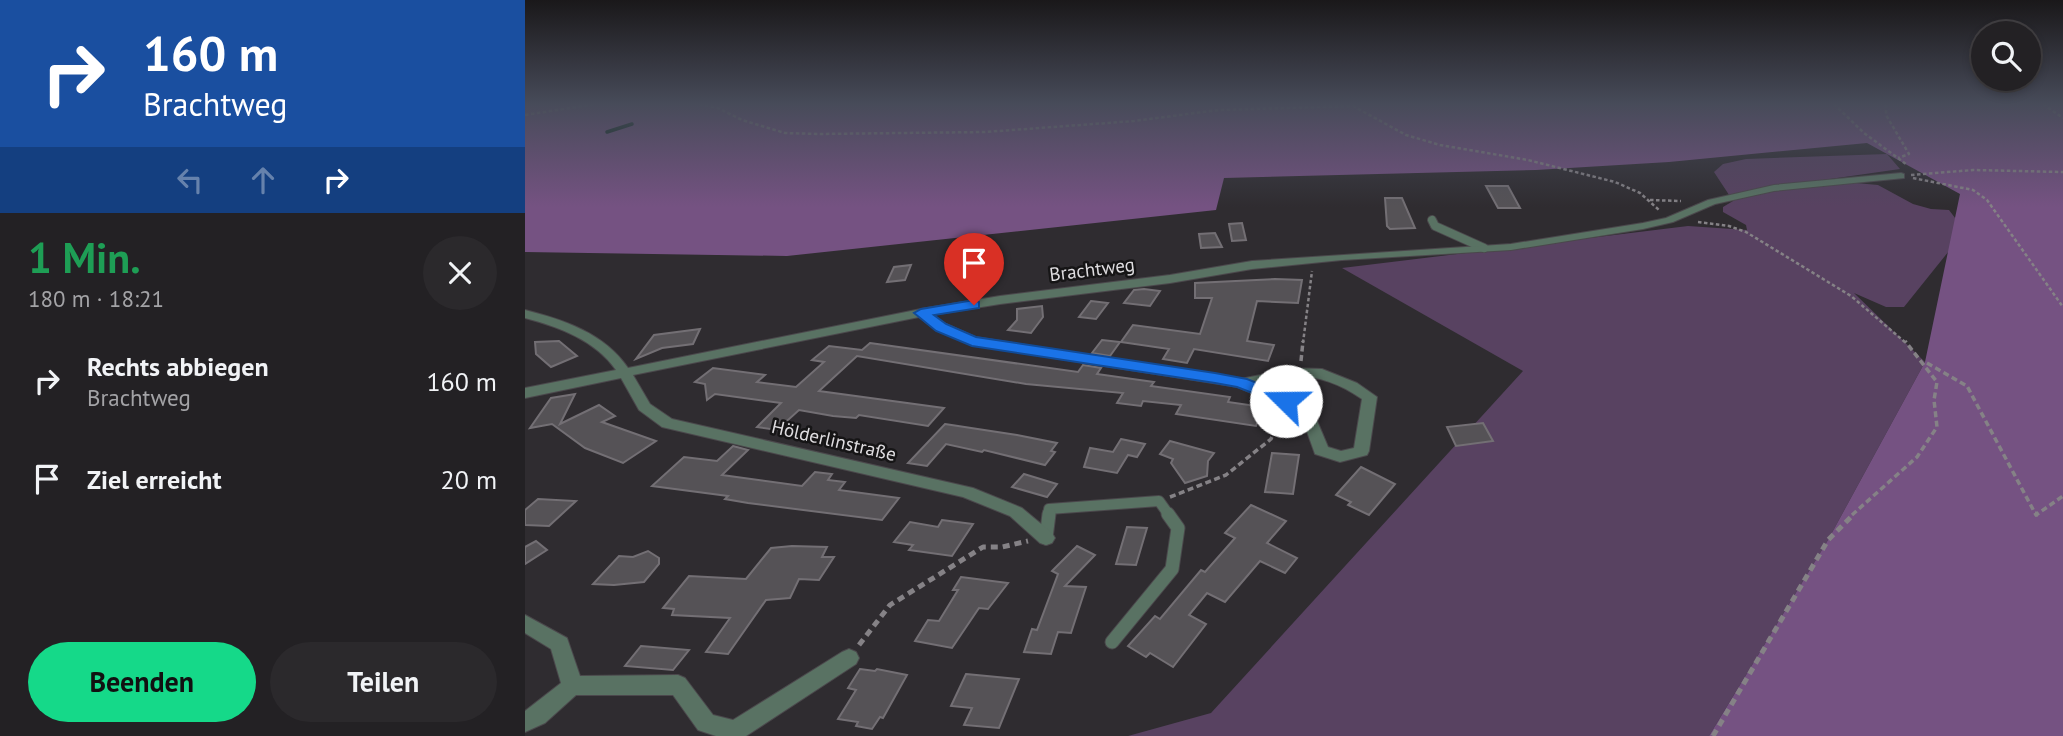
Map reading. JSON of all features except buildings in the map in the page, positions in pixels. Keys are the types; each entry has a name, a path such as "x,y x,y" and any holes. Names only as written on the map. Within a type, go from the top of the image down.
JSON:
{"street":[{"name":"Brachtweg","path":"525,393 921,313 1252,265 1484,248 1590,236 1669,220 1684,212 1738,195 1846,179 1904,176"},
{"path":"921,313 941,327 972,341 1241,383 1307,412 1321,450 1340,457 1361,452 1370,397 1346,381 1322,373 1300,370 1241,383"},
{"name":"Hölderlinstraße","path":"525,314 585,334 609,352 625,373 642,407 667,423 967,492 1016,512 1046,538"},
{"path":"525,623 560,644 572,686"},
{"path":"525,722 537,716 572,686 678,685 706,723 734,732 849,658"}],"lane":[{"path":"1432,220 1435,226 1484,248"},
{"path":"1046,538 1049,509 1159,501 1178,528 1172,569 1112,642"}],"path":[{"path":"1417,138 1440,145 1528,160 1615,182 1640,193 1648,200"},
{"path":"1871,138 1898,158 1909,154 1900,138"},
{"path":"1904,176 1973,170 2063,172"},
{"path":"1904,176 1949,183 1973,190 1987,200 2063,307"},
{"path":"1669,220 1715,224 1746,232 1845,292 1901,337 1925,362 1937,382 1934,400 1937,427 1917,457 1863,504 1828,540 1713,736"},
{"path":"1300,370 1311,282"},
{"path":"1925,362 1967,386 2036,515 2063,496"},
{"path":"1159,501 1226,475 1271,439 1282,414"},
{"path":"849,658 890,605 983,547 1002,547"}],"shaded area":[{"path":"525,138 2063,138 2063,736 1709,736 1828,540 1925,362 1960,194 1867,143 1669,162 1536,170 1224,178 1216,210 787,256 525,252"},
{"path":"1887,154 1900,169 1823,180 1878,185 1913,204 1949,210 1965,231 1904,307 1886,307 1854,293 1925,362 1828,540 1709,736 1128,736 1211,713 1523,371 1342,268 1688,226 1747,230 1746,225 1723,212 1723,207 1733,201 1714,172 1723,164 1746,159"}],"route":[{"path":"974,305 921,313 941,327 972,341 1215,378 1241,383 1286,401"}]}
